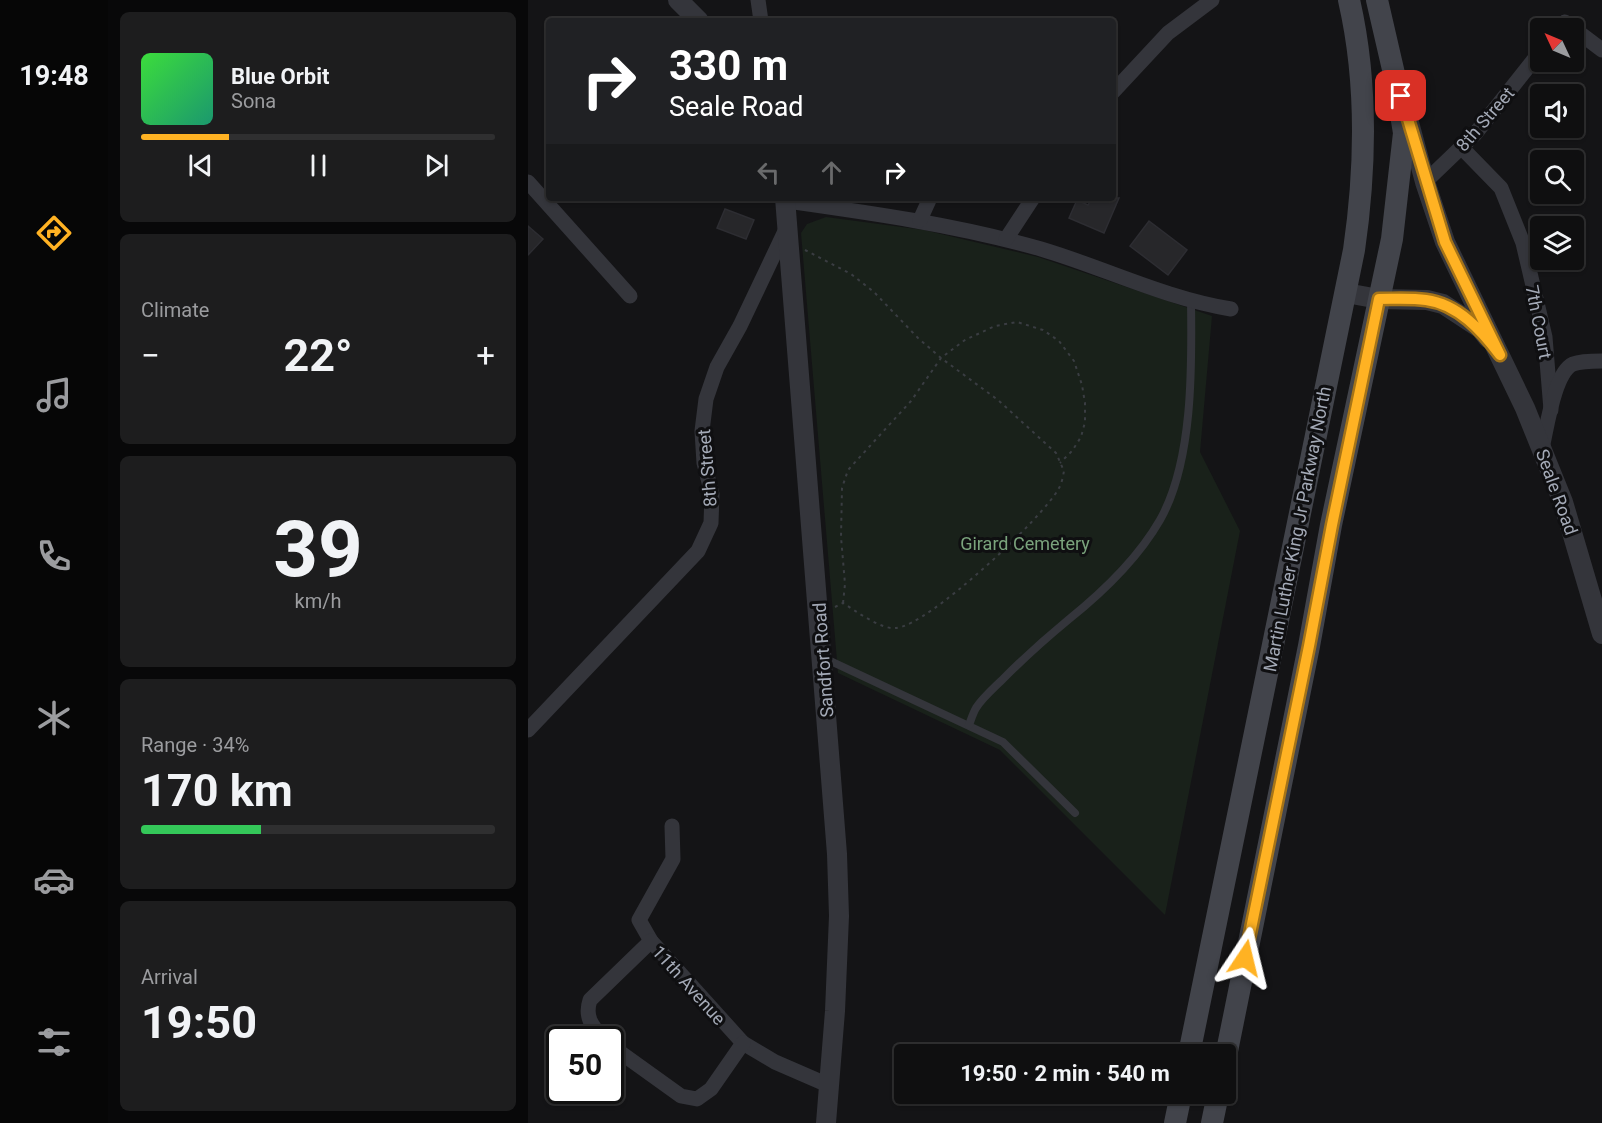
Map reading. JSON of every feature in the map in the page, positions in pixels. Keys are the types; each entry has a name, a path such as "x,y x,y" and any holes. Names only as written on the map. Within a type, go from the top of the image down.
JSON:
{"main road":[{"name":"Martin Luther King Jr Parkway North","path":"1192,1044 1325,384 1346,293 1359,214 1364,151 1359,56 1349,0"},
{"name":"Martin Luther King Jr Parkway North","path":"1228,1044 1332,525 1392,239 1404,133 1395,78 1377,0"},
{"path":"1175,1123 1179,1104"},
{"path":"1212,1123 1216,1104"}],"street":[{"path":"678,0 696,18"},
{"path":"758,0 761,18"},
{"path":"1116,89 1168,33 1212,0"},
{"path":"1584,39 1602,50"},
{"name":"8th Street","path":"1425,182 1475,134 1530,65"},
{"name":"Seale Road","path":"1395,78 1445,242 1542,448 1563,502 1602,634"},
{"name":"7th Court","path":"1461,147 1501,188 1523,243 1545,337 1551,410"},
{"path":"528,182 630,296"},
{"name":"Sandfort Road","path":"785,201 837,854 839,916 835,1011 826,1123"},
{"path":"792,201 920,220 1006,239 1088,264 1132,282 1191,301 1231,309"},
{"path":"920,220 929,201"},
{"path":"1006,239 1031,201"},
{"name":"8th Street","path":"528,730 698,551 711,523 712,494 704,463 702,430 706,399 717,368 788,234"},
{"name":"Seale Road","path":"1346,293 1379,299 1426,300 1443,304 1481,329 1500,355"},
{"path":"1542,448 1557,384 1566,370 1574,364 1602,361"},
{"path":"651,941 639,920 673,859 672,826"},
{"name":"11th Avenue","path":"592,1026 587,1010 590,1000 651,941 743,1043 775,1062 828,1085"},
{"path":"624,1056 681,1096 697,1099 711,1089 743,1043"}],"lane":[{"path":"969,725 976,708 1037,645 1103,592 1147,541 1161,519 1175,483 1186,427 1191,349 1191,301"},
{"path":"822,657 1003,742 1075,813"}],"path":[{"path":"788,234 852,274 874,292 918,338 998,400 1056,453 1064,471 1059,489 1038,514 984,568 918,620 898,629 886,628 843,603"},
{"path":"843,603 842,488 848,470 911,401 941,358 965,340 995,326 1017,322 1042,330 1059,341 1074,361 1085,403 1085,422 1081,437 1072,451 1060,462"},
{"path":"819,614 843,603"}],"green space":[{"name":"Girard Cemetery","path":"826,217 924,230 1038,257 1212,316 1200,452 1240,531 1165,915 1000,750 838,673 801,233 807,224"}],"building":[{"path":"1116,198 1119,198 1104,233 1069,218 1077,201 1088,205 1090,201 1116,201"},
{"path":"725,209 754,220 746,239 717,228"},
{"path":"1149,221 1187,250 1168,275 1130,246"},
{"path":"528,226 543,239 528,255"}],"route":[{"path":"1245,958 1379,299 1426,300 1443,304 1481,329 1500,355 1445,242 1425,182 1401,96"}]}
